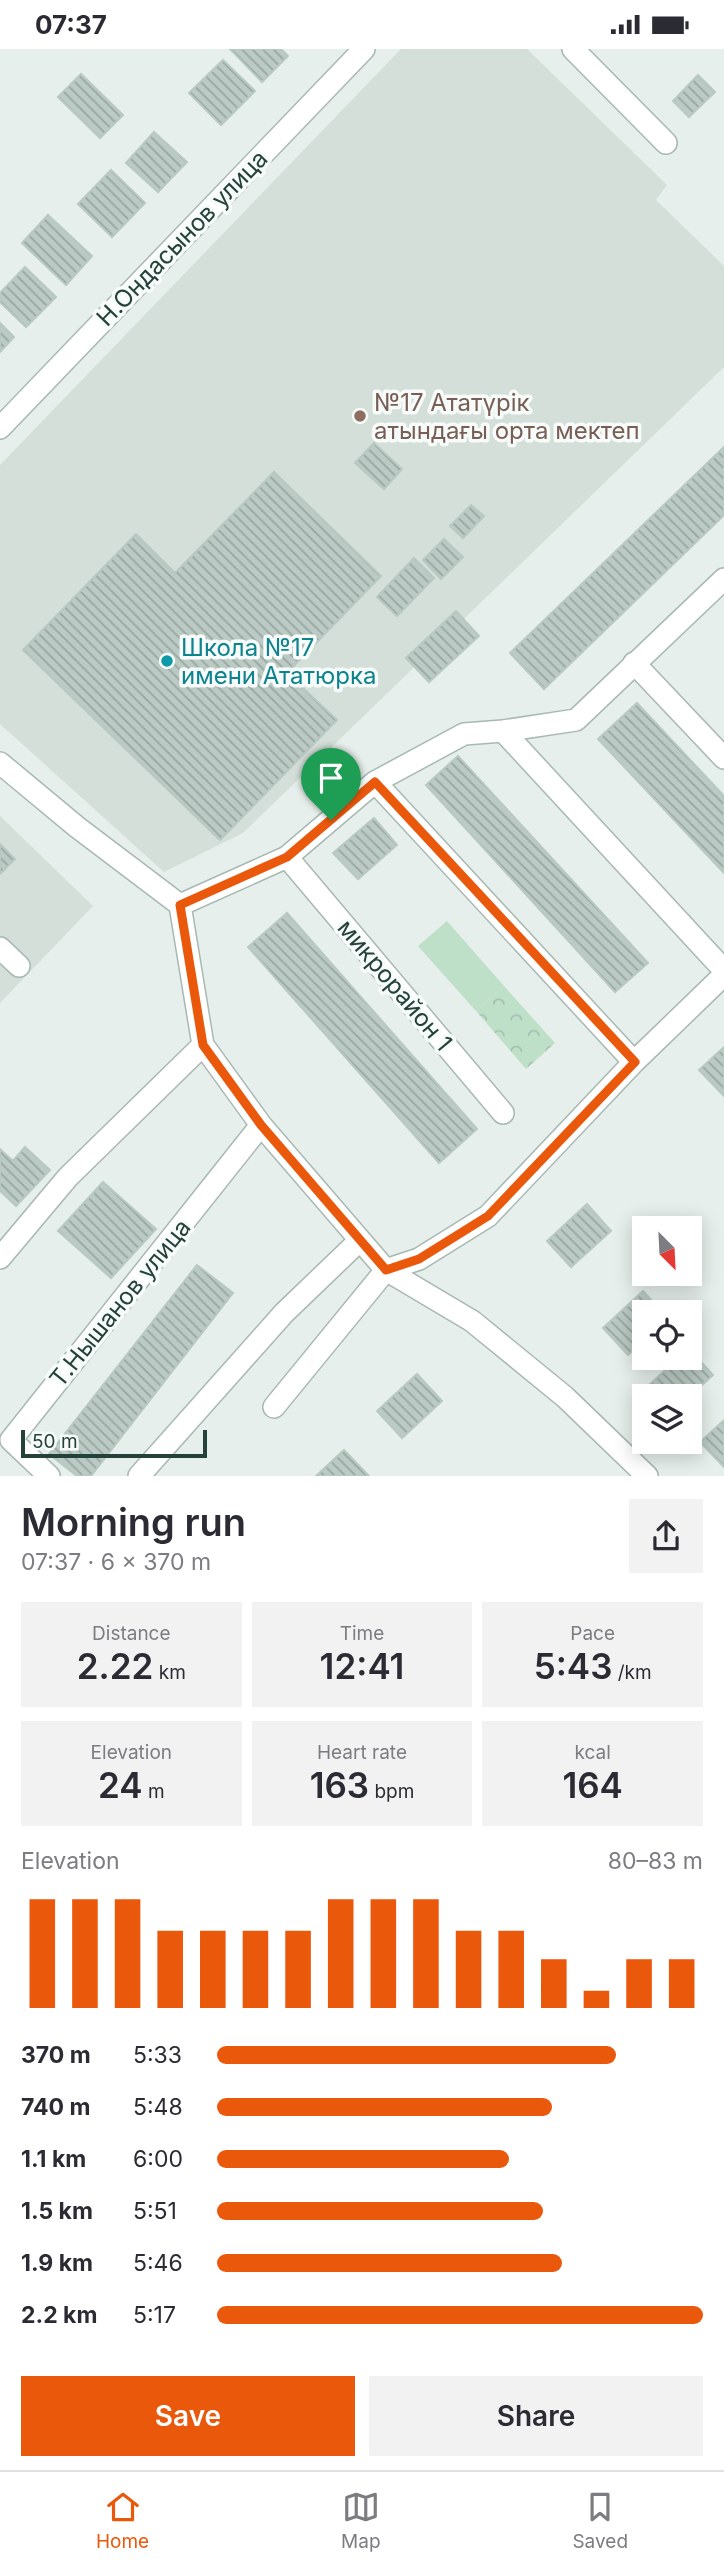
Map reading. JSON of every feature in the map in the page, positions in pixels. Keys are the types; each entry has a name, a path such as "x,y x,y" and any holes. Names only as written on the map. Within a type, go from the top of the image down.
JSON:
{"street":[{"name":"Н.Ондасынов улица","path":"0,428 364,49"},
{"path":"573,49 666,143"},
{"path":"180,905 287,857 375,782 464,734 576,720 724,579"},
{"path":"634,663 724,758"},
{"path":"274,1407 386,1270 419,1259 488,1216 724,973 503,731"},
{"path":"0,763 77,827 180,905 203,1045 261,1125 386,1270 472,1321 565,1397 647,1476"},
{"path":"375,782 635,1062"},
{"name":"микрорайон 1","path":"287,857 503,1113"},
{"path":"0,948 19,966"},
{"path":"0,1258 68,1177 203,1045"},
{"name":"Т.Нышанов улица","path":"49,1476 6,1436 261,1125"},
{"path":"139,1476 284,1313 360,1240"}],"shaded area":[{"name":"№17 Ататүрік атындағы орта мектеп","path":"401,49 527,49 667,185 656,200 724,266 724,367 243,833 164,872 0,724 0,465"},
{"path":"0,816 93,906 0,1003"}],"green space":[{"path":"447,921 504,986 476,1011 418,946"},
{"path":"504,986 555,1043 526,1069 476,1011"}],"building":[{"path":"230,49 281,49 288,56 262,82"},
{"path":"223,60 255,91 221,125 189,93"},
{"path":"81,74 123,115 100,138 58,97"},
{"path":"698,75 715,92 689,117 673,101"},
{"path":"154,132 187,162 158,192 126,163"},
{"path":"111,170 145,203 112,237 78,204"},
{"path":"48,215 92,256 66,285 22,243"},
{"path":"25,267 56,297 26,327 0,302 0,293"},
{"path":"0,323 14,337 0,352"},
{"path":"374,443 402,469 384,489 355,463"},
{"path":"724,447 724,515 544,689 510,653"},
{"name":"Школа №17 имени Ататюрка","path":"274,472 381,576 287,673 337,720 220,840 23,650 136,534 175,573"},
{"path":"471,505 484,516 463,538 450,526"},
{"path":"444,539 463,557 441,579 423,560"},
{"path":"414,558 434,578 397,616 377,597"},
{"path":"456,611 479,636 429,682 406,658"},
{"path":"637,703 724,796 724,873 598,739"},
{"path":"458,756 648,963 615,992 426,785"},
{"path":"374,818 397,845 358,879 333,853"},
{"path":"0,844 15,859 0,874"},
{"path":"287,913 477,1129 439,1163 248,947"},
{"path":"724,1047 724,1096 699,1070"},
{"path":"25,1147 50,1170 16,1206 0,1191 0,1149 13,1161"},
{"path":"103,1182 156,1229 111,1278 58,1231"},
{"path":"587,1204 611,1231 571,1267 547,1241"},
{"path":"197,1265 233,1293 91,1476 77,1476 49,1454"},
{"path":"643,1291 651,1300 633,1300"},
{"path":"632,1301 632,1351 628,1355 603,1328"},
{"path":"702,1363 713,1375 702,1385 650,1384 665,1370 702,1370"},
{"path":"417,1374 442,1401 402,1438 377,1411"},
{"path":"724,1420 724,1467 702,1444 702,1440"},
{"path":"344,1450 369,1476 316,1476"}],"place":[{"name":"№17 Ататүрік атындағы орта мектеп","path":"360,416"},
{"name":"Школа №17 имени Ататюрка","path":"167,661"}],"route":[{"path":"375,782 635,1062 488,1216 419,1259 386,1270 261,1125 203,1045 180,905 287,857 331,820 375,782"}]}
